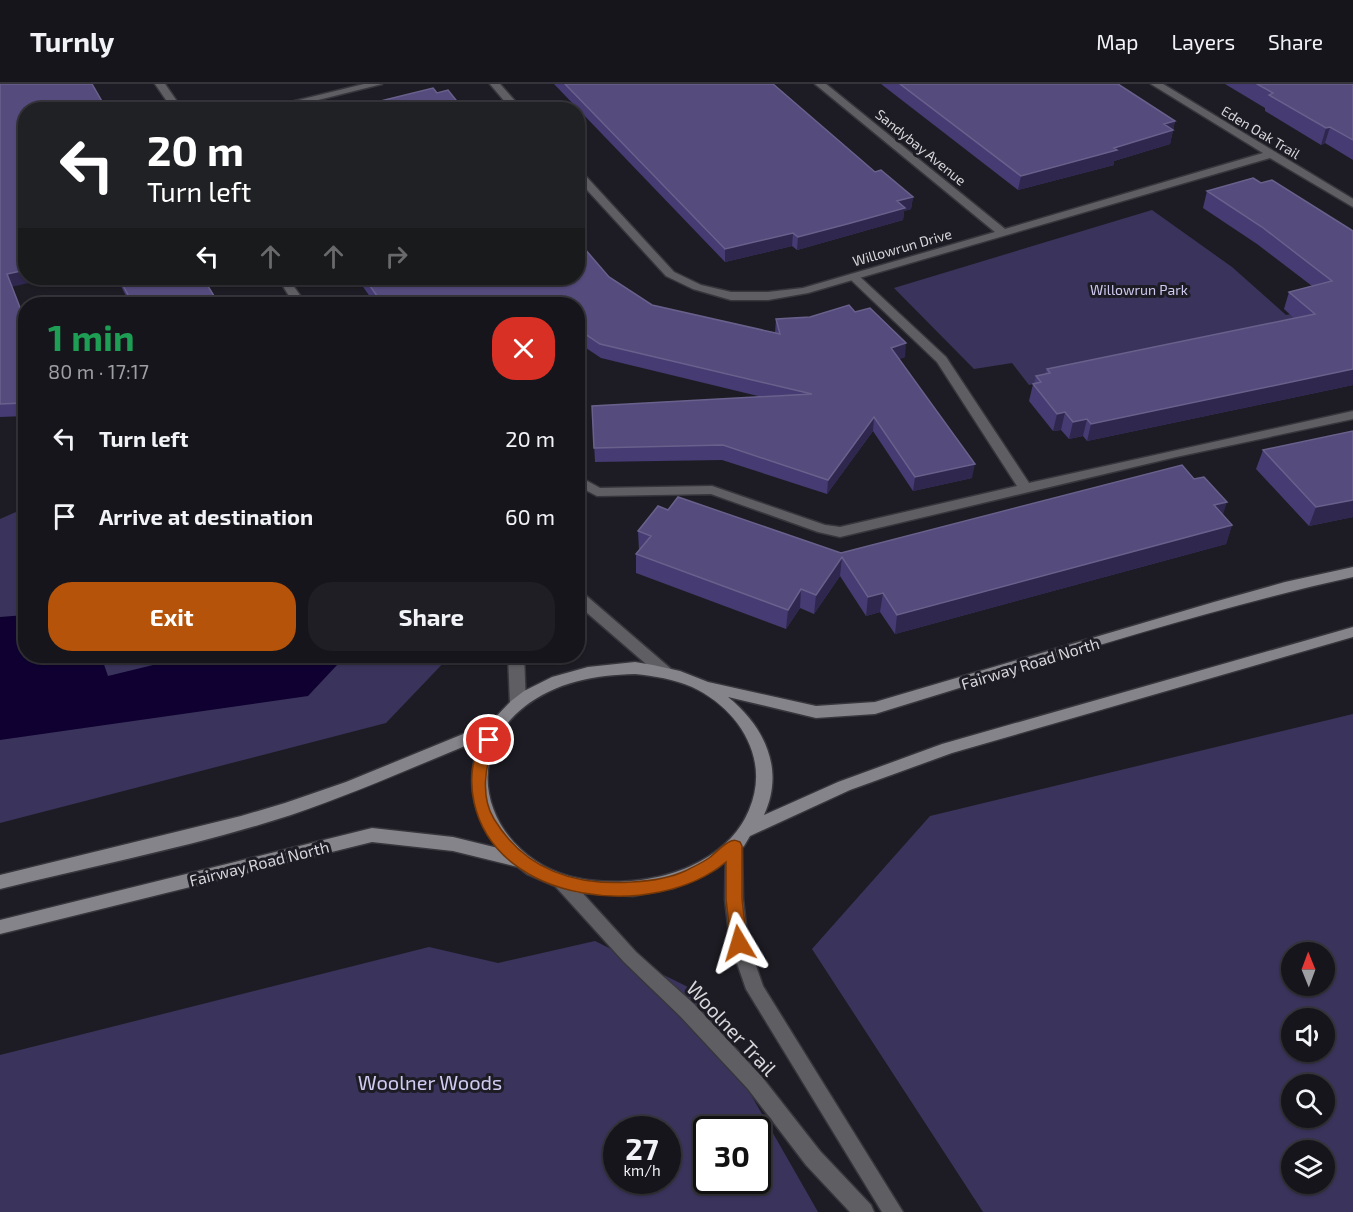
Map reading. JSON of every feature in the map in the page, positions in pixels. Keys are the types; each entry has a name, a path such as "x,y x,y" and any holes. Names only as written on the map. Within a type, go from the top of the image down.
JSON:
{"main road":[{"name":"Fairway Road North","path":"704,686 816,712 875,708 1214,607 1285,587 1353,572"},
{"path":"748,830 844,786 948,748 1353,632"},
{"path":"635,668 665,672 704,686 735,709 750,727 760,746 765,767 764,789 759,810 748,830 714,863 689,876 655,887 602,890 561,881 540,873 520,860 499,840 484,816 477,783 483,753 496,727 518,704 543,687 564,678 604,669 635,668"},
{"path":"0,882 241,823 288,809 352,786 496,727"},
{"name":"Fairway Road North","path":"0,927 372,835 453,844 520,860"}],"street":[{"path":"160,84 172,102"},
{"path":"298,102 377,84"},
{"path":"495,84 511,102"},
{"name":"Sandybay Avenue","path":"820,84 1003,233"},
{"name":"Eden Oak Trail","path":"1156,84 1353,204"},
{"name":"Willowrun Drive","path":"585,182 670,274 697,287 731,296 768,296 804,291 854,277 1272,154"},
{"path":"854,277 942,360 1026,489"},
{"path":"585,484 597,492 712,490 823,529 840,532 1176,453 1353,415"},
{"path":"585,603 665,672"},
{"path":"516,663 518,704"},
{"name":"Woolner Trail","path":"734,846 734,899 739,943 755,989 893,1212"},
{"name":"Woolner Trail","path":"561,881 630,957 687,1010 755,1083 813,1158 864,1212"}],"green space":[{"name":"Willowrun Park","path":"1152,210 1232,267 1286,315 1353,302 1353,319 1029,385 1012,363 974,369 894,288"},
{"path":"18,511 18,663 443,663 386,723 0,823 0,519"},
{"path":"1353,714 1353,1212 983,1212 812,949 930,816"},
{"name":"Woolner Woods","path":"595,941 690,988 763,1116 693,1116 693,1194 771,1194 771,1130 818,1212 0,1212 0,1055 429,947 498,963"}],"shaded area":[{"path":"18,616 18,663 103,663 108,676 161,663 338,664 308,696 0,740 0,617"}],"building":[{"path":"0,84 92,84 102,102 18,102 18,272 7,274 18,302 18,403 0,404"},
{"path":"565,84 773,84 875,172 881,170 913,197 897,201 905,208 851,223 798,237 793,233 725,249 585,105 585,102"},
{"path":"900,84 1118,84 1175,121 1164,124 1173,130 1114,148 1117,150 1021,176"},
{"path":"1257,84 1353,84 1353,140 1330,127 1326,128 1269,95 1273,93"},
{"path":"433,88 437,93 448,90 458,102 376,102"},
{"path":"1253,178 1261,183 1272,180 1353,231 1353,369 1091,424 1087,419 1073,422 1065,412 1057,414 1033,384 1041,382 1036,376 1050,373 1047,369 1315,314 1289,292 1332,281 1262,227 1207,191"},
{"path":"585,249 609,277 652,305 780,334 776,319 810,317 849,305 855,312 870,308 906,343 891,348 975,464 915,477 874,417 828,480 723,445 594,448 592,406 812,394 600,344 585,334 585,297 378,297 369,285 585,285"},
{"path":"123,285 207,285 215,297 129,297"},
{"path":"1353,431 1353,500 1316,507 1263,450"},
{"path":"1182,465 1194,479 1204,477 1227,502 1214,505 1232,525 897,615 883,593 868,597 842,557 816,595 801,589 788,610 636,554 651,536 638,531 658,506 668,510 678,497 841,553"}],"route":[{"path":"489,740 483,753 477,783 484,816 499,840 520,860 540,873 561,881 602,890 655,887 689,876 714,863 734,846 734,899 739,943"}]}
